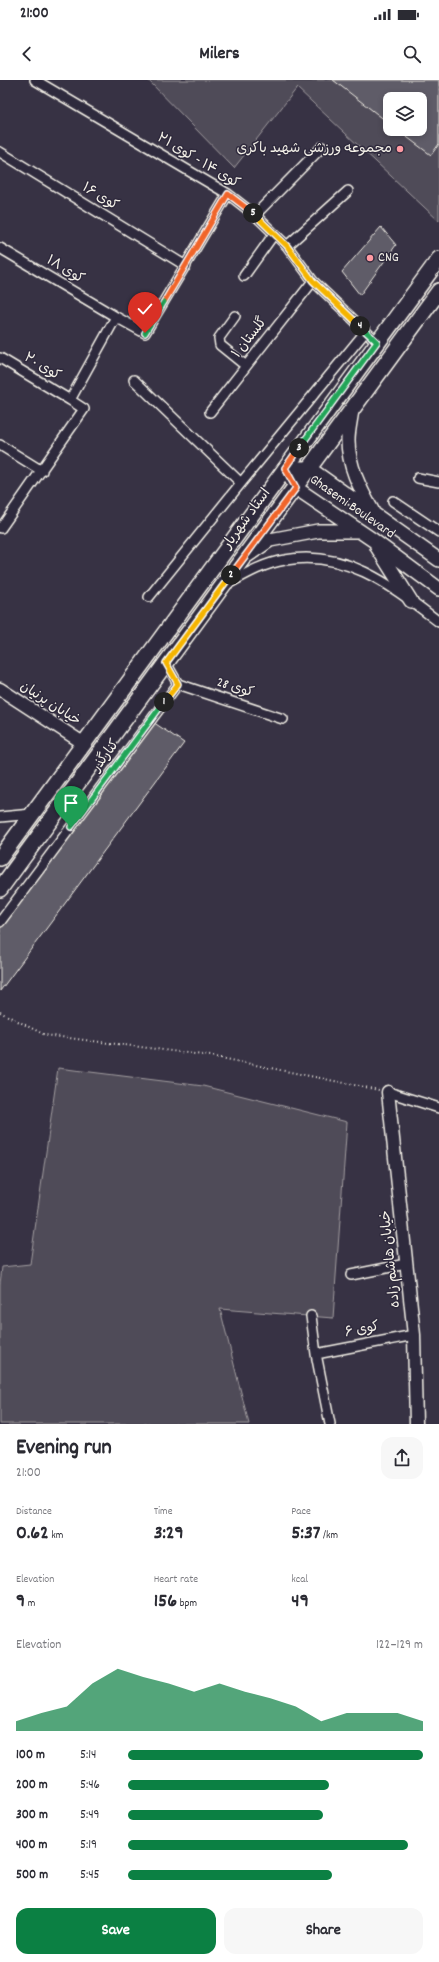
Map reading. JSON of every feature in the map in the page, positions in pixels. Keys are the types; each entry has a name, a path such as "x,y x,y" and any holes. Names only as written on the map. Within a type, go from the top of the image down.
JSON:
{"main road":[{"name":"استاد شهریار","path":"0,858 439,259"},
{"name":"استاد شهریار","path":"0,889 296,488 309,468 439,291"},
{"path":"352,409 348,440 352,466 359,487 374,514"},
{"name":"Ghasemi Boulevard","path":"439,560 309,468 285,468 296,488 373,540 439,590"},
{"path":"243,558 270,540 318,531 360,531"},
{"path":"373,540 411,601"}],"street":[{"name":"کوی ۱۴ - کوی ۲۱","path":"34,80 228,194 255,214 287,246 313,281 377,342"},
{"path":"255,214 322,147"},
{"name":"کوی ۱۶","path":"0,152 186,266"},
{"path":"287,246 348,191"},
{"path":"186,266 228,194"},
{"path":"244,276 274,234"},
{"name":"کوی ۱۸","path":"0,248 145,333 186,266"},
{"name":"۱ گلستان","path":"210,412 313,281"},
{"path":"235,316 219,338 218,342 246,366"},
{"path":"70,400 116,317"},
{"path":"149,597 240,482 366,331"},
{"name":"کوی ۲۰","path":"0,358 84,409 42,471"},
{"path":"134,380 240,482"},
{"path":"0,445 42,471 1,527"},
{"path":"418,478 439,482"},
{"path":"393,501 439,532"},
{"path":"223,586 257,569 284,560 316,558 348,564 374,576 439,622"},
{"path":"166,663 178,684"},
{"name":"کوی 28","path":"178,684 283,719"},
{"name":"کنارگذر","path":"0,922 178,684"},
{"name":"خیابان پرنیان","path":"0,689 83,743"},
{"path":"0,817 32,814"},
{"path":"388,1092 439,1108"},
{"name":"خیابان هاشم زاده","path":"388,1092 414,1335 416,1424"},
{"path":"351,1275 406,1264"},
{"path":"311,1316 316,1354 330,1424"},
{"name":"کوی ۶","path":"316,1354 414,1335"}],"path":[{"path":"0,1012 44,1035 211,1056 388,1092"}],"shaded area":[{"name":"مجموعه ورزشی شهید باکری","path":"148,80 439,80 439,221 297,88 234,168"},
{"path":"58,1068 203,1086 347,1122 333,1318 220,1309 249,1424 0,1424 0,1284 2,1267 30,1264"}],"building":[{"path":"333,80 439,80 439,144 431,155 405,136 427,136 427,92 383,92 383,119"},
{"name":"CNG","path":"381,227 396,245 360,295 342,272"},
{"path":"150,720 184,743 0,991 0,917"}],"place":[{"name":"مجموعه ورزشی شهید باکری","path":"400,149"},
{"name":"CNG","path":"370,258"}],"route":[{"path":"71,827 178,684 166,663 296,488 285,468 377,342 313,281 287,246 255,214 228,194 145,333"}]}
